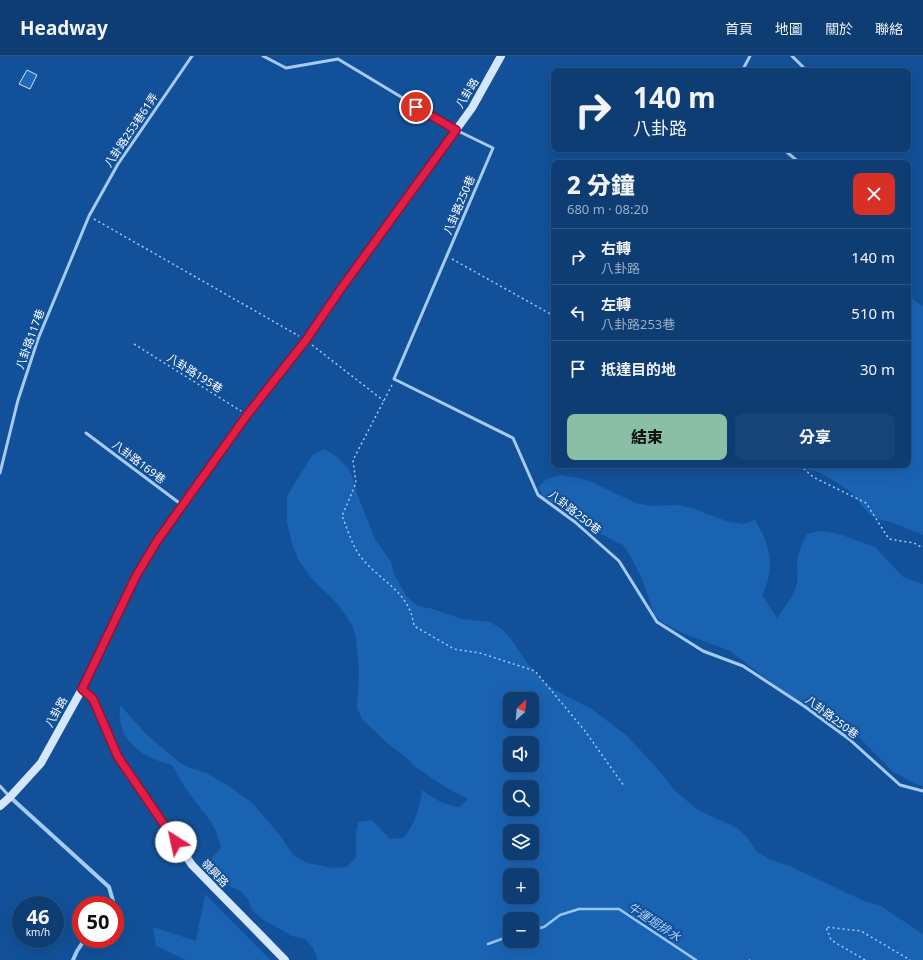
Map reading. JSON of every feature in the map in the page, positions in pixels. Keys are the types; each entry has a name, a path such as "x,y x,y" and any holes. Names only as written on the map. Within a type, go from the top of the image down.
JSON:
{"main road":[{"name":"八卦路","path":"0,806 41,764 82,689 136,576 157,541 247,415 306,340 340,290 472,108 501,56"},
{"name":"嶺興路","path":"82,689 93,699 118,757 192,865 285,960"}],"street":[{"path":"10,797 109,887 112,896"},
{"path":"73,960 79,948"}],"lane":[{"name":"八卦路253巷61弄","path":"89,216 118,164 192,56"},
{"path":"263,56 286,68 338,59 456,130"},
{"path":"744,68 750,56"},
{"path":"792,56 804,68"},
{"name":"八卦路250巷","path":"456,130 493,148 394,379 513,438 538,495 575,522 619,561 657,622 703,651 743,666 804,706 849,739 900,786 923,791"},
{"path":"787,152 796,160"},
{"name":"八卦路117巷","path":"0,472 18,400 38,339 89,216"},
{"name":"八卦路169巷","path":"86,433 182,505"},
{"path":"0,786 10,797"}],"path":[{"path":"89,216 306,340 384,401"},
{"path":"447,257 551,314"},
{"name":"八卦路195巷","path":"134,344 247,415"},
{"path":"394,379 353,460 356,482 342,516 359,556 402,596 413,616 414,626 454,649 480,653 535,671 585,731 624,786"},
{"path":"803,468 813,477 866,504 889,539 914,543 923,548"},
{"path":"865,960 831,940 826,927 861,931 910,960"}],"shaded area":[{"path":"911,298 923,306 923,535 891,522 878,519 867,512 851,492 818,472 803,468 911,468"},
{"path":"325,449 337,457 347,467 353,478 356,491 375,539 391,562 394,574 407,597 418,606 433,609 462,619 490,622 502,629 511,639 527,663 544,682 555,690 593,710 627,736 657,768 675,791 698,810 737,828 748,838 756,851 769,859 794,868 866,902 879,905 923,934 923,960 318,960 313,948 305,939 292,936 262,919 252,910 249,901 242,892 231,887 213,870 212,858 221,848 216,830 190,795 172,765 150,757 133,746 122,728 120,718 120,705 147,735 180,763 206,773 229,786 252,803 279,834 294,856 307,863 333,868 347,867 356,857 356,833 358,822 372,820 390,839 403,838 411,827 416,816 422,790 440,801 454,806 460,807 468,799 447,788 415,767 407,758 388,744 362,719 357,708 359,671 356,637 352,625 338,604 313,580 298,559 293,547 287,523 287,496 313,454"},
{"path":"562,475 587,480 636,503 650,506 678,505 692,508 729,522 743,524 755,520 767,547 770,566 769,575 762,595 777,618 796,588 797,561 807,534 820,531 836,533 875,547 903,577 923,584 923,786 916,784 892,771 858,736 838,719 815,707 803,704 780,689 730,651 684,634 663,623 654,614 642,579 630,555 623,545 599,533 578,517 544,498 538,487 547,479"},
{"path":"205,894 270,960 186,960 156,946 153,927 196,941"}],"building":[{"path":"27,70 37,75 30,89 19,84"}],"waterway":[{"name":"牛運堀排水","path":"539,928 544,927 560,915 579,909 619,909 696,960"},
{"name":"牛運堀排水","path":"488,944 503,939"}],"route":[{"path":"176,842 118,757 93,699 82,689 136,576 157,541 247,415 306,340 340,290 456,130 416,107"}]}
